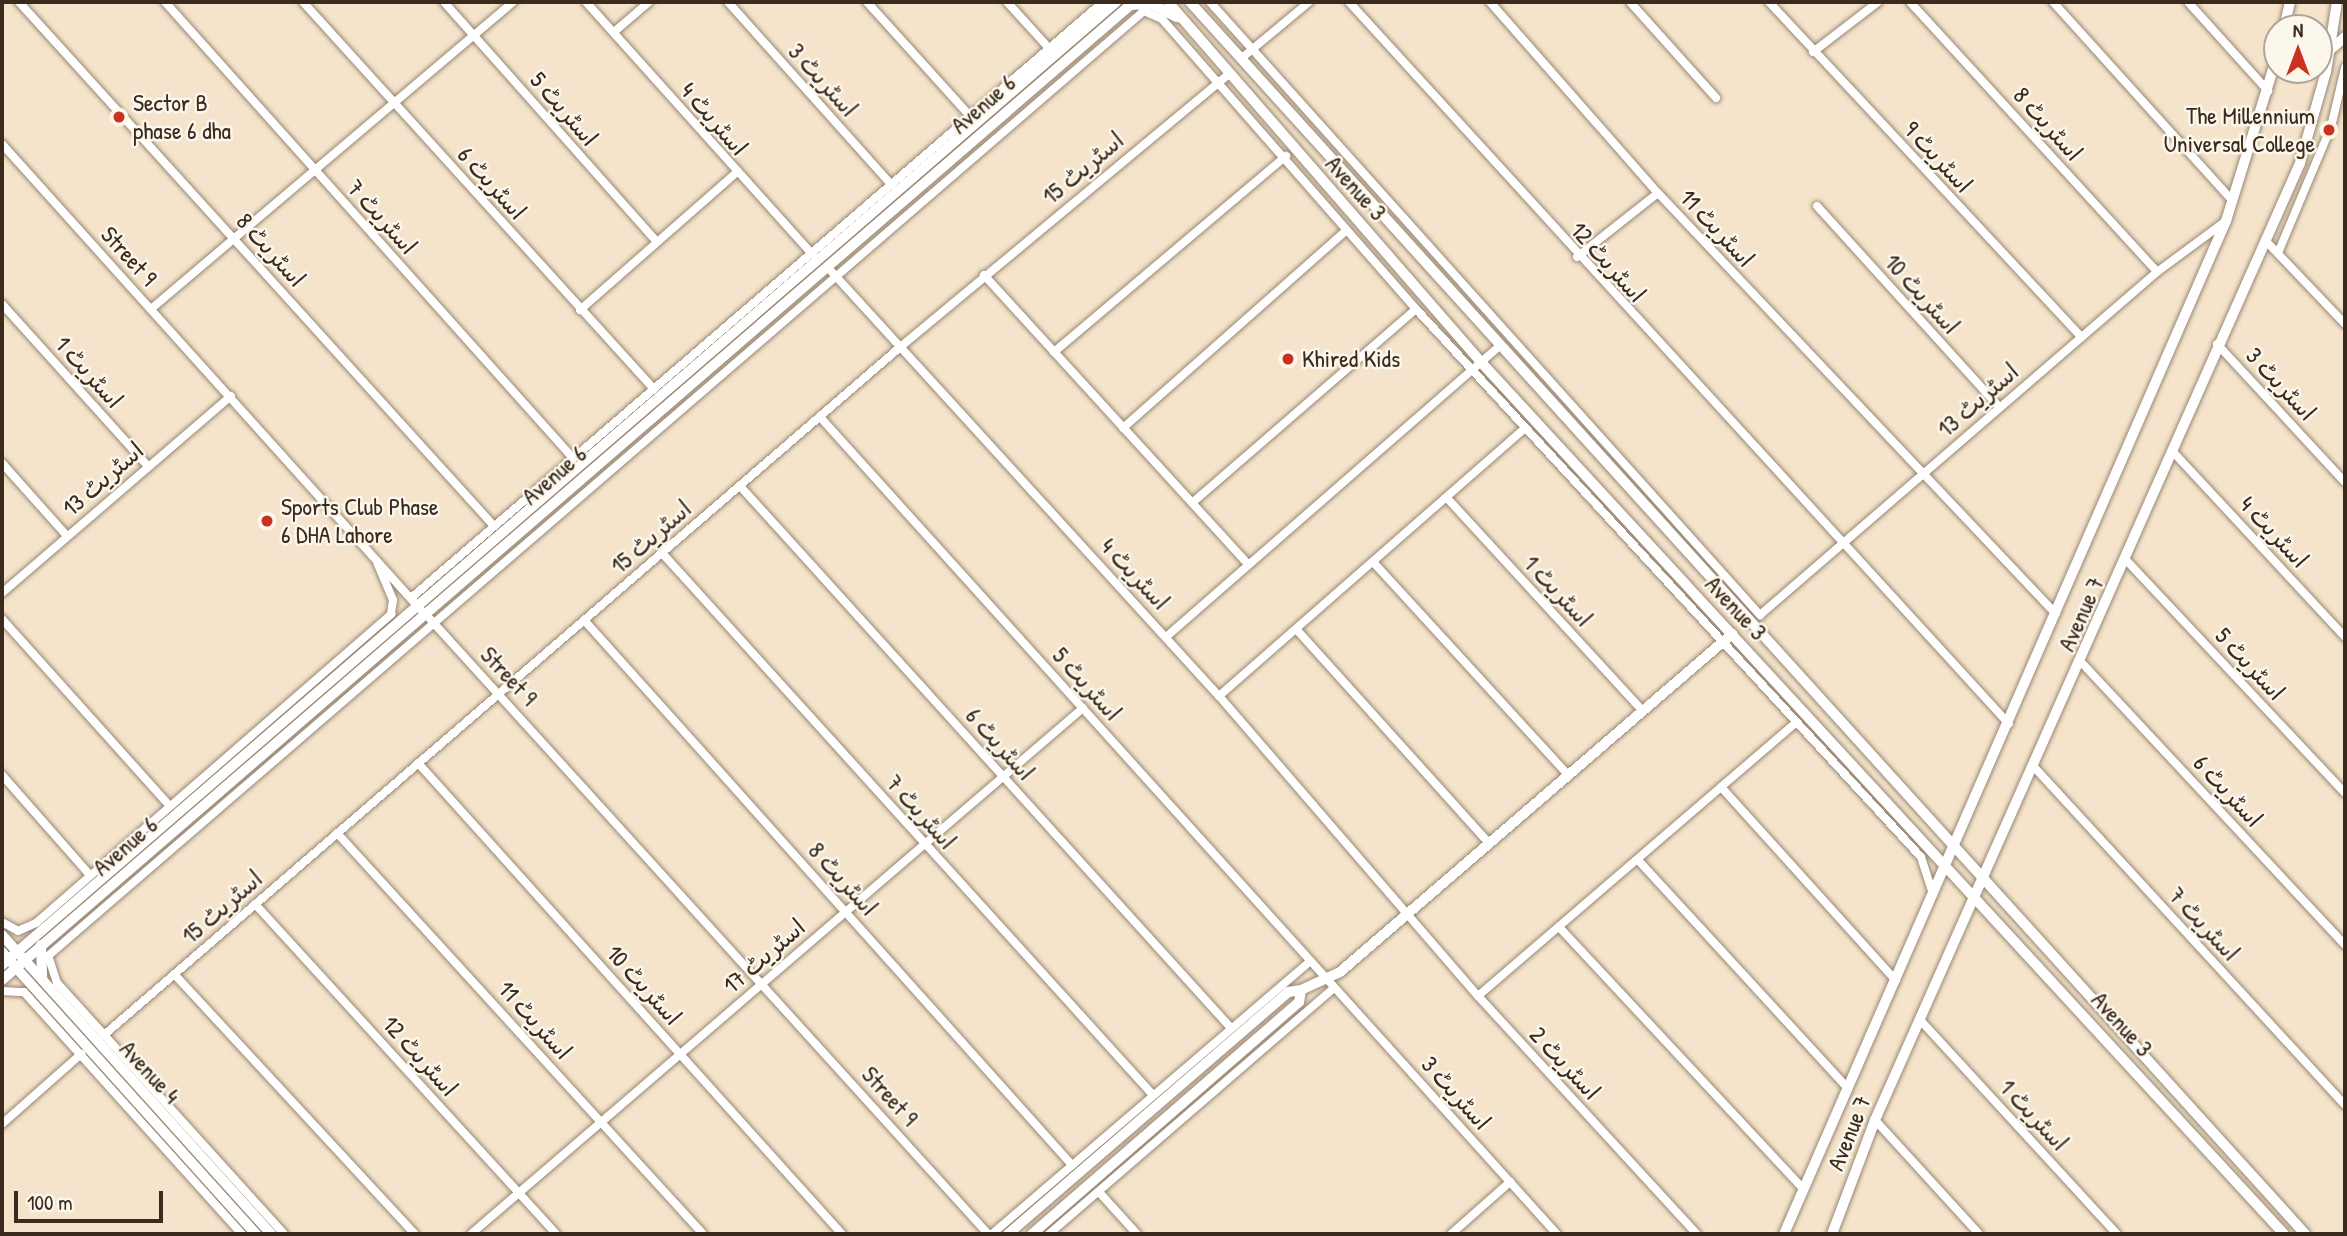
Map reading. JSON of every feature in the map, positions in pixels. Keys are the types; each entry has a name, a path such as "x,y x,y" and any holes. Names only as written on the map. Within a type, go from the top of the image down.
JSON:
{"main road":[{"name":"Avenue 3","path":"1168,2 1480,360 1948,864 2284,1234"},
{"path":"2339,2 2345,6"},
{"name":"Avenue 7","path":"2333,37 2339,2"},
{"path":"1132,3 1151,4 1182,20"},
{"name":"Avenue 6","path":"2,982 7,961 21,956 39,934 421,610 830,270 1120,20 1132,3"},
{"name":"Avenue 6","path":"39,934 58,938 813,255 1107,4"},
{"name":"Avenue 3","path":"1194,4 1498,347 1956,846 2305,1234"},
{"name":"Avenue 7","path":"1784,1234 1934,897 2226,221 2271,84"},
{"name":"Avenue 7","path":"1835,1233 1875,1119 1922,1022 2082,663 2174,453 2217,344 2304,150 2322,84"},
{"path":"2,935 39,934 42,978"},
{"name":"Avenue 4","path":"2,935 42,978 54,986 271,1234"},
{"name":"Avenue 4","path":"7,961 29,983 35,997 256,1234"},
{"path":"2,982 29,983"},
{"path":"1007,1234 1288,992 1301,990 1299,1002 1112,1173 1032,1234"}],"street":[{"name":"اسٹریٹ 8","path":"19,2 494,526"},
{"name":"اسٹریٹ 7","path":"164,2 572,457"},
{"name":"اسٹریٹ 6","path":"303,2 653,388"},
{"name":"اسٹریٹ 5","path":"444,2 656,241"},
{"path":"151,309 313,168 513,2"},
{"name":"اسٹریٹ 4","path":"586,2 735,174 813,255"},
{"path":"614,32 649,2"},
{"name":"اسٹریٹ 3","path":"728,2 890,183"},
{"path":"867,2 969,115"},
{"path":"1007,2 1048,47"},
{"path":"1210,2 1252,48"},
{"path":"1242,57 1309,2"},
{"name":"اسٹریٹ 12","path":"1349,2 1577,257 2009,724"},
{"name":"اسٹریٹ 11","path":"1490,2 1658,193 2056,614"},
{"path":"1630,2 1716,99"},
{"name":"اسٹریٹ 9","path":"1769,2 2081,337"},
{"path":"1814,52 1878,2"},
{"name":"اسٹریٹ 8","path":"1910,2 2157,272"},
{"path":"2053,2 2233,201"},
{"path":"2188,2 2269,91"},
{"path":"421,610 494,526 572,457 813,255 890,183 1048,47 1107,4"},
{"path":"1120,20 1144,12 1156,15 1286,156 1346,231 1524,429 1793,725 1922,858 1934,897"},
{"name":"اسٹریٹ 13","path":"1252,48 1760,615 2157,272 2226,221"},
{"path":"2278,253 2331,127 2345,68"},
{"name":"اسٹریٹ 15","path":"104,1035 500,696 584,620 984,275 1229,74"},
{"name":"Street 9","path":"2,144 421,610 763,981 990,1234"},
{"path":"1054,352 1286,156"},
{"path":"580,310 735,174"},
{"path":"1577,257 1658,193"},
{"name":"اسٹریٹ 10","path":"1817,206 1999,407"},
{"path":"1123,428 1346,231"},
{"path":"2265,240 2345,324"},
{"name":"اسٹریٹ 4","path":"830,270 1166,637 1409,914"},
{"path":"984,275 1248,564"},
{"name":"اسٹریٹ 1","path":"2,304 148,466"},
{"path":"1192,503 1416,309"},
{"name":"اسٹریٹ 3","path":"2217,344 2345,482"},
{"path":"1166,637 1498,347"},
{"name":"اسٹریٹ 13","path":"2,593 231,396"},
{"name":"اسٹریٹ 5","path":"820,417 1325,978"},
{"path":"1219,696 1524,429"},
{"name":"اسٹریٹ 4","path":"2174,453 2345,637"},
{"path":"2,463 67,536"},
{"name":"اسٹریٹ 6","path":"740,486 1231,1028"},
{"name":"اسٹریٹ 1","path":"1447,498 1642,710"},
{"name":"اسٹریٹ 7","path":"662,553 1153,1095"},
{"path":"2,922 18,931 39,934 89,874 391,614 393,600 375,558"},
{"name":"اسٹریٹ 5","path":"2127,561 2345,793"},
{"path":"1374,563 1568,775"},
{"path":"2,619 168,804"},
{"name":"اسٹریٹ 8","path":"584,620 1072,1165"},
{"path":"1297,630 1489,843"},
{"path":"1301,990 1325,978 1409,914 1732,634"},
{"name":"اسٹریٹ 6","path":"2082,663 2345,946"},
{"name":"اسٹریٹ 17","path":"471,1234 1083,708"},
{"path":"1478,996 1793,725"},
{"name":"اسٹریٹ 10","path":"418,764 842,1234"},
{"name":"اسٹریٹ 7","path":"2035,768 2345,1105"},
{"path":"2,775 89,874"},
{"path":"1721,787 1896,981"},
{"path":"1902,838 1914,828"},
{"name":"اسٹریٹ 11","path":"337,833 703,1234"},
{"path":"1638,860 1849,1088"},
{"name":"اسٹریٹ 12","path":"255,904 556,1234"},
{"name":"اسٹریٹ 2","path":"1409,914 1478,996 1697,1234"},
{"path":"1559,927 1803,1189"},
{"path":"58,938 47,960 54,986 104,1035 284,1234"},
{"path":"990,1234 1310,961"},
{"path":"175,975 415,1234"},
{"name":"اسٹریٹ 3","path":"1325,978 1557,1234"},
{"path":"1049,1234 1099,1192 1112,1173 1334,988"},
{"path":"2,991 19,989 35,997 81,1054 242,1234"},
{"name":"اسٹریٹ 1","path":"1922,1022 2117,1234"},
{"path":"2,1124 81,1054"},
{"path":"1875,1119 1979,1234"},
{"path":"1451,1234 1510,1182"},
{"path":"1099,1192 1137,1234"}],"place":[{"name":"Sector B phase 6 dha","path":"119,117"},
{"name":"The Millennium Universal College","path":"2329,130"},
{"name":"Khired Kids","path":"1288,359"},
{"name":"Sports Club Phase 6 DHA Lahore","path":"267,521"}]}
